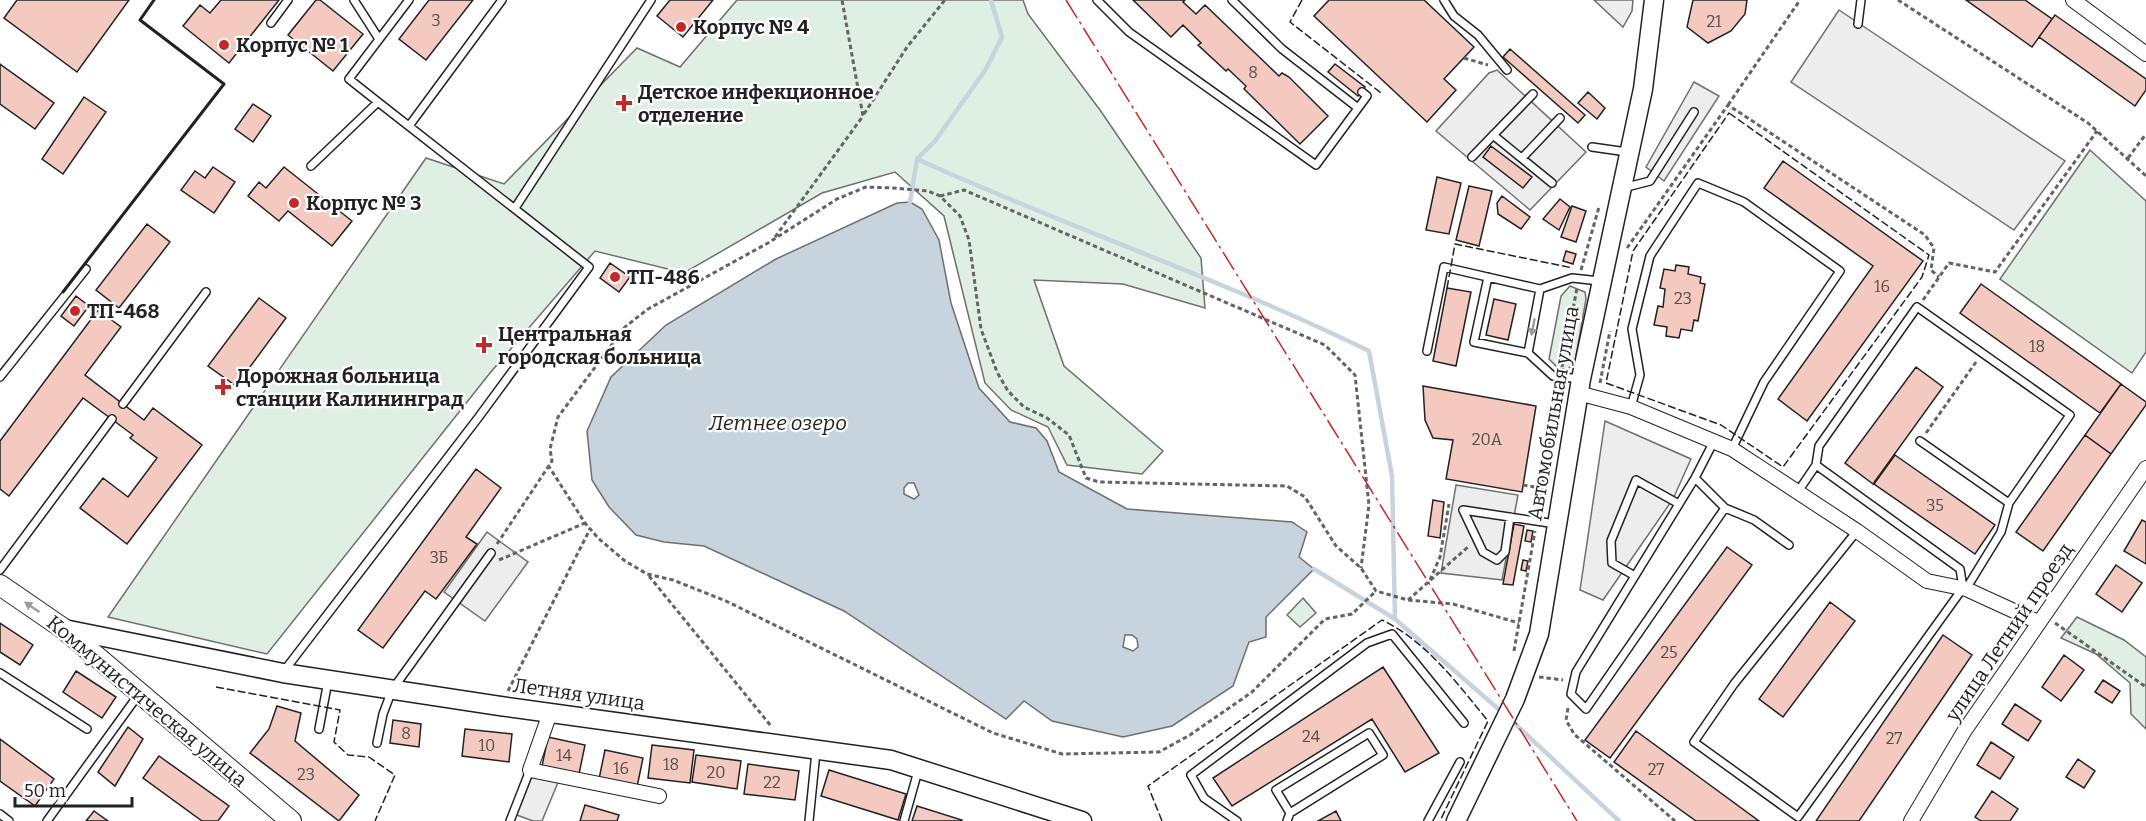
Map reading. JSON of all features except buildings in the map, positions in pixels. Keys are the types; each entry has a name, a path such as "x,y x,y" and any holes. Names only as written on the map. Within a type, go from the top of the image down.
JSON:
{"main road":[{"name":"Коммунистическая улица","path":"0,585 64,629 291,821"}],"street":[{"name":"Автомобильная улица","path":"1456,821 1513,705 1539,634 1556,524 1600,281 1643,89 1654,0"},
{"path":"2073,0 2146,54"},
{"path":"1580,386 1597,397 1631,407 1732,449 1927,580 1964,589 2040,619"},
{"name":"улица Летний проезд","path":"1911,821 1965,730 2146,468"},
{"name":"Летняя улица","path":"64,629 283,673 500,706 891,760 1043,812 1082,821"},
{"path":"550,712 530,770 658,796"}],"lane":[{"path":"271,23 288,0"},
{"path":"354,0 379,39"},
{"path":"283,673 590,267 349,79 409,0"},
{"path":"409,126 502,0"},
{"path":"515,208 651,0"},
{"path":"1097,0 1129,32 1316,165 1367,96 1362,92"},
{"path":"1232,0 1282,49 1358,108"},
{"path":"1444,0 1454,16 1478,35 1507,70"},
{"path":"1858,24 1861,0"},
{"path":"1472,157 1533,94"},
{"path":"311,166 378,102"},
{"path":"1621,189 1650,181 1694,112"},
{"path":"1522,158 1560,118"},
{"path":"1493,135 1552,183"},
{"path":"1592,147 1630,153"},
{"path":"1631,407 1640,375 1632,329 1650,256 1698,183 1744,202 1840,271 1764,382 1732,449"},
{"path":"1427,351 1444,267 1540,289 1572,278 1600,281"},
{"path":"0,377 86,269"},
{"path":"1488,277 1474,342 1528,354 1553,376 1580,386"},
{"path":"1528,354 1540,289"},
{"path":"123,404 206,292"},
{"path":"1797,493 1816,465 1819,446 1917,307 2070,415 2009,503 2001,532 1964,589 1798,817 1694,742 1734,684 1857,531"},
{"path":"0,570 112,419"},
{"path":"1714,441 1680,504 1576,672 1571,694 1586,709 1725,508"},
{"path":"1920,441 2009,503"},
{"path":"1816,465 1960,569 1964,589"},
{"path":"1695,478 1725,508 1754,520 1789,544"},
{"path":"1635,576 1612,563 1611,541 1636,480 1680,504"},
{"path":"1510,517 1505,552 1497,560 1483,552 1463,510 1510,517 1556,524"},
{"path":"377,743 392,690 491,553"},
{"path":"1236,821 1204,798 1191,775 1367,643 1392,634 1464,723"},
{"path":"0,673 87,729"},
{"path":"319,729 328,680"},
{"path":"47,821 140,692"},
{"path":"1287,821 1290,813 1383,755 1369,733 1276,790 1290,813"},
{"path":"809,821 816,750"},
{"path":"1428,821 1460,762"},
{"path":"904,821 919,769"},
{"path":"510,821 530,770"},
{"path":"0,814 9,821"}],"path":[{"path":"842,0 863,116"},
{"path":"774,239 863,116 907,46 945,0"},
{"path":"1625,251 1800,0"},
{"path":"1898,0 2097,131 2146,176"},
{"path":"1464,58 1507,70"},
{"path":"1728,105 1925,235 1934,248 1932,270 1939,277"},
{"path":"1917,307 1949,263 1995,272 2097,131"},
{"path":"2128,158 2146,134"},
{"path":"585,523 499,561 491,553 552,461 550,449 558,417 625,327 648,309 686,286 774,239 837,199 866,187 928,191 939,196 960,216 969,240 981,329 997,372 1008,391 1024,407 1047,418 1070,435 1086,477 1100,482 1287,486 1305,497 1336,546 1360,568 1376,591 1408,600 1453,604 1519,623"},
{"path":"939,196 964,190 1325,345 1354,375 1369,505 1360,568"},
{"path":"1597,397 1610,330"},
{"path":"1920,441 1982,353"},
{"path":"548,465 590,529 625,561 648,574 673,580 726,601 993,733 1062,754 1159,752 1190,735 1252,692 1325,619 1352,614 1376,591"},
{"path":"1523,485 1541,488"},
{"path":"1429,582 1440,557 1449,504"},
{"path":"500,706 590,529"},
{"path":"1408,600 1477,539"},
{"path":"648,574 786,745"},
{"path":"2040,619 2146,687"},
{"path":"1526,674 1574,682"},
{"path":"1571,694 1566,720 1574,734 1675,821"}],"green space":[{"path":"737,0 1023,0 1028,14 1100,110 1201,258 1205,308 1123,284 1034,280 1064,366 1163,451 1142,474 1067,465 1048,427 1011,410 985,383 944,216 895,172 822,193 684,273 595,251 490,373 267,654 108,617 426,158 504,184 637,48 680,67"},
{"path":"2090,150 2146,201 2146,352 2132,373 2000,279"},
{"path":"1570,286 1585,292 1586,299 1575,362 1567,370 1558,368 1549,359 1561,296"},
{"path":"1303,598 1316,613 1300,627 1287,615"},
{"path":"2077,617 2124,640 2146,657 2146,729 2131,714 2130,683 2096,654 2061,638"}],"shaded area":[{"path":"1594,0 1633,0 1632,11 1623,27"},
{"path":"1839,10 2065,161 2014,230 1791,82"},
{"path":"1497,70 1586,152 1530,210 1436,131 1489,73"},
{"path":"1694,82 1719,96 1664,181 1646,167"},
{"path":"1605,421 1691,459 1673,499 1603,600 1580,590"},
{"path":"1456,485 1518,495 1502,580 1441,573"},
{"path":"487,532 528,562 485,621 444,592"},
{"path":"530,770 559,780 542,821 533,821 514,814"}],"water":[{"name":"Летнее озеро","path":"910,202 922,209 939,240 951,303 979,388 1010,422 1036,428 1047,441 1059,472 1127,509 1292,522 1307,532 1299,557 1314,569 1266,617 1266,637 1249,642 1233,686 1172,726 1123,737 1052,721 1024,701 1006,719 844,611 704,546 664,542 636,535 609,507 592,480 587,431 611,377 666,325 776,259 897,203","holes":["908,483 914,483 919,495 914,499 904,494 904,488","1125,635 1132,635 1137,639 1138,647 1133,651 1123,647"]}],"waterway":[{"path":"910,202 917,159 935,141 986,69 1002,37 991,0"},
{"path":"917,159 1030,208 1257,300 1369,351 1392,476 1395,619"},
{"path":"1314,569 1395,619 1503,713"},
{"path":"1511,720 1619,821"}],"fence":[{"path":"1302,0 1290,22 1381,93"},
{"path":"1729,113 1929,255 1922,277 1783,467 1721,425 1606,383 1633,251 1729,113"},
{"path":"1447,288 1455,244 1573,268"},
{"path":"1162,821 1148,786 1382,620 1413,639 1427,651 1488,721 1440,821"},
{"path":"216,687 340,710 334,742 348,755 369,757 395,775 375,821"}],"wall":[{"path":"63,292 224,84 140,20 154,0"}],"power":[{"path":"1066,0 1577,821"}],"place":[{"name":"Корпус № 4","path":"681,27"},
{"name":"Корпус № 1","path":"224,45"},
{"name":"Детское инфекционное отделение","path":"624,103"},
{"name":"Корпус № 3","path":"294,203"},
{"name":"ТП-486","path":"615,277"},
{"name":"ТП-468","path":"75,311"},
{"name":"Центральная городская больница","path":"484,345"},
{"name":"Дорожная больница станции Калининград","path":"223,387"}]}
